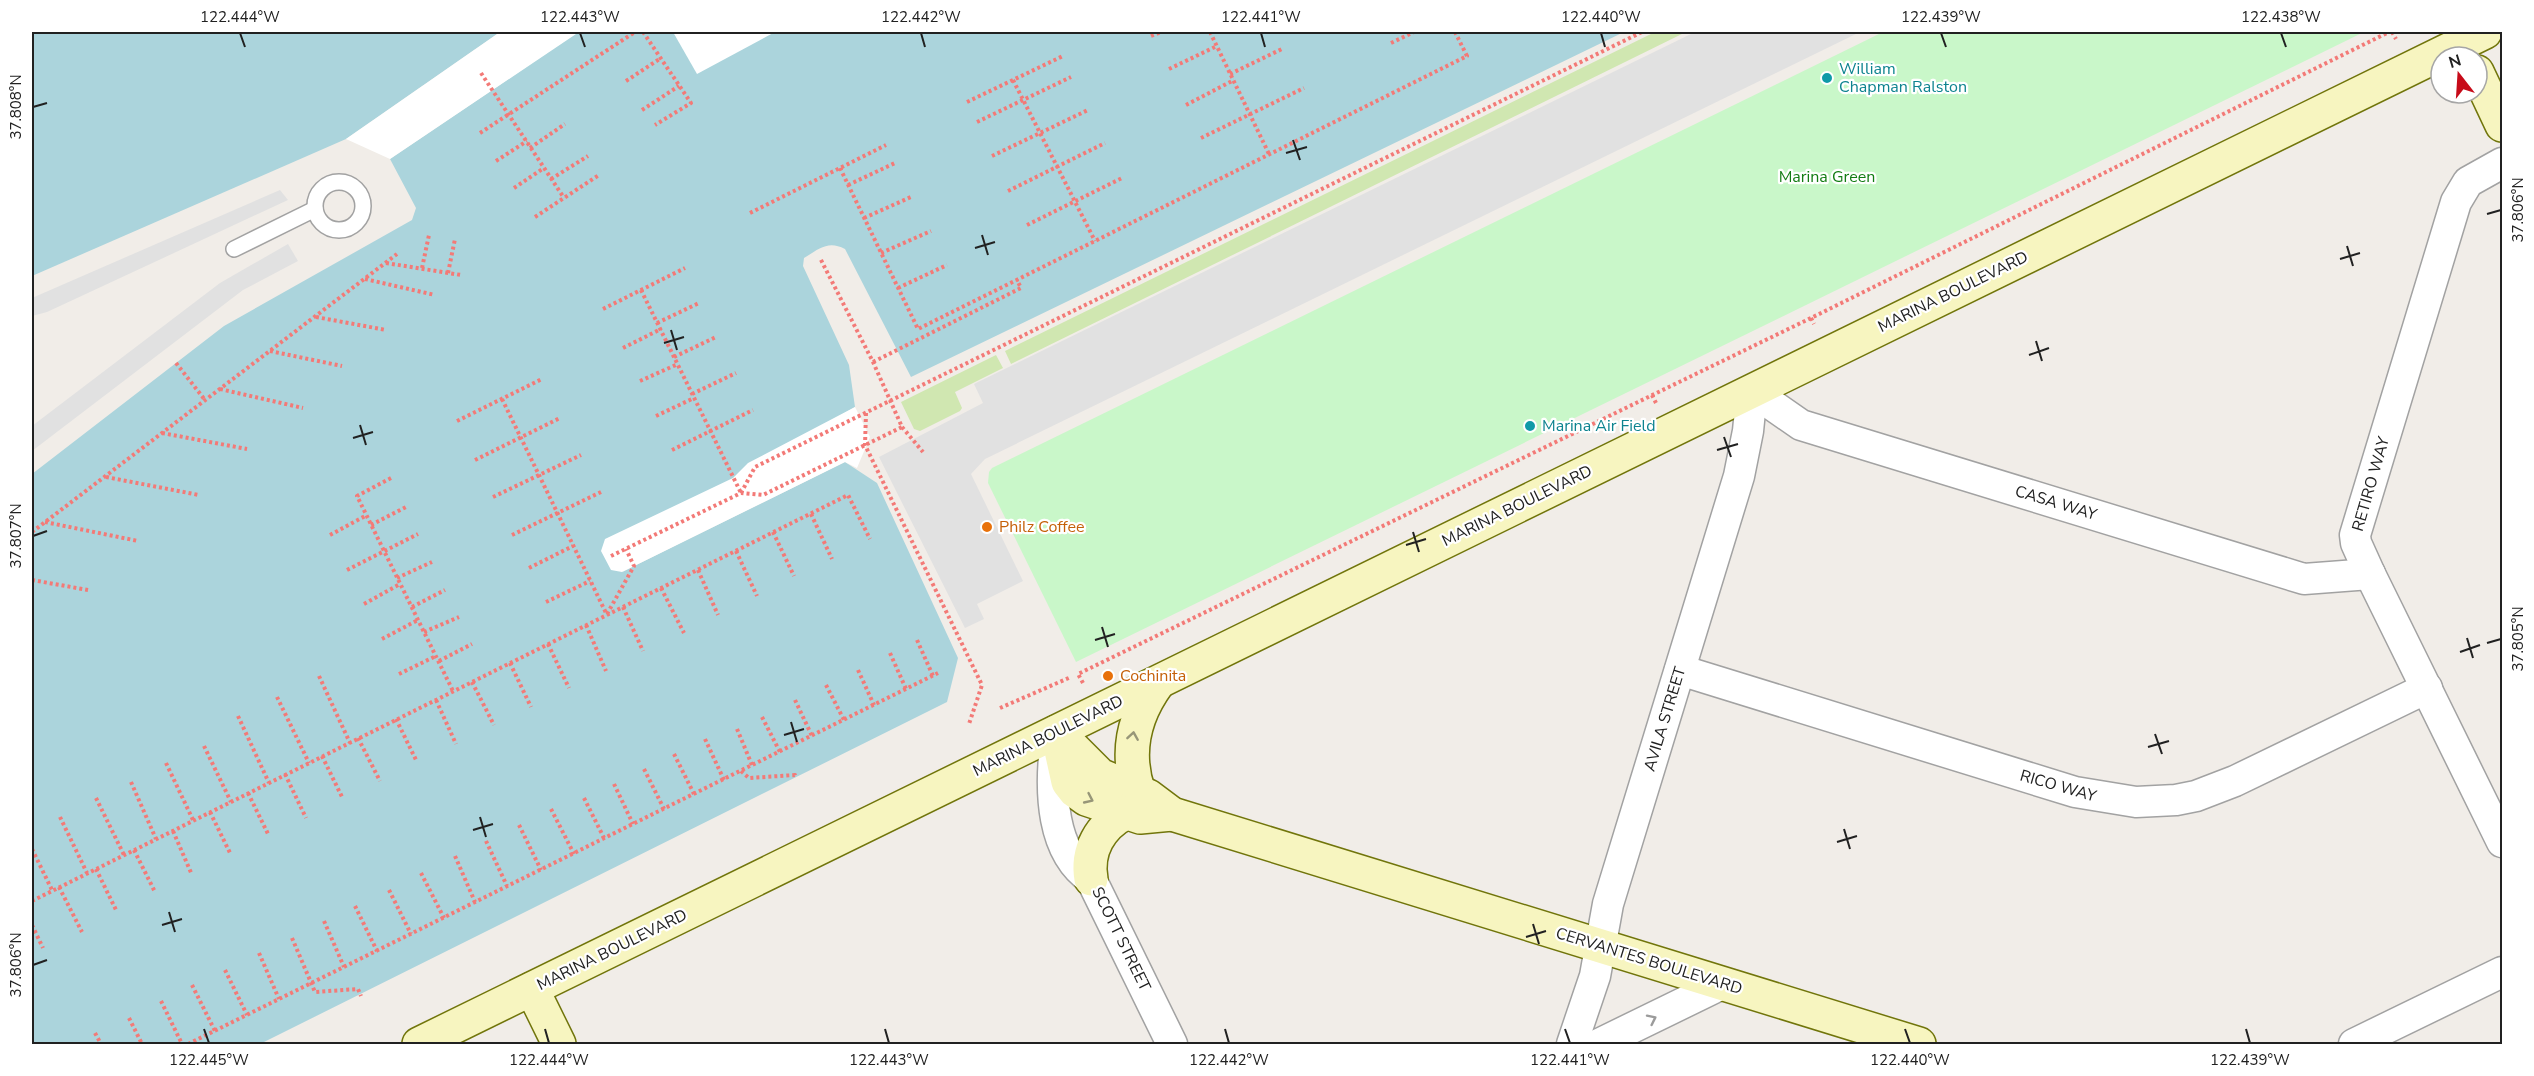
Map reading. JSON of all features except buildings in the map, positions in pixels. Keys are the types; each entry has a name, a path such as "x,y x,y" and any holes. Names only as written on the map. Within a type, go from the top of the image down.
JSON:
{"main road":[{"name":"MARINA BOULEVARD","path":"419,1044 1752,391 2472,44"},
{"path":"2489,97 2502,124"},
{"path":"1091,879 1089,868 1092,847 1105,829 1132,803 1131,742 1140,712 1158,682"},
{"name":"CERVANTES BOULEVARD","path":"1057,732 1068,782 1086,799 1132,803 1140,817 1172,814 1919,1044"},
{"path":"532,989 559,1044"}],"street":[{"name":"RETIRO WAY","path":"2502,163 2468,182 2456,202 2357,525 2356,543 2502,842"},
{"name":"CASA WAY","path":"1752,391 1801,425 2304,579 2370,574"},
{"name":"AVILA STREET","path":"1572,1044 1595,976 1608,904 1739,476 1748,431 1752,391"},
{"name":"RICO WAY","path":"1680,670 2075,792 2136,802 2176,800 2216,790 2427,688"},
{"name":"SCOTT STREET","path":"1057,732 1053,773 1055,814 1066,851 1072,862 1091,879 1172,1044"},
{"path":"2354,1044 2502,972"},
{"path":"1599,1044 1722,984"}],"lane":[{"path":"234,249 315,209"}],"path":[{"path":"480,133 635,32"},
{"path":"643,32 691,103 655,125"},
{"path":"1151,36 1161,32"},
{"path":"1212,32 1269,154"},
{"path":"1391,43 1414,32"},
{"path":"840,168 918,329 1467,56 1455,32"},
{"path":"741,494 755,467 1642,32"},
{"path":"1083,683 1078,674 1811,318 2391,32 2396,39"},
{"path":"1169,69 1217,46"},
{"path":"1230,74 1284,48"},
{"path":"967,102 1063,56"},
{"path":"626,81 661,58"},
{"path":"481,73 564,198"},
{"path":"977,122 1071,77"},
{"path":"1013,80 1095,241"},
{"path":"1186,105 1234,81"},
{"path":"642,110 679,86"},
{"path":"1201,138 1304,88"},
{"path":"992,156 1088,110"},
{"path":"530,148 565,124"},
{"path":"495,161 526,141"},
{"path":"1008,190 1105,143"},
{"path":"750,213 886,145"},
{"path":"551,179 588,156"},
{"path":"848,185 895,163"},
{"path":"513,188 544,168"},
{"path":"535,217 599,175"},
{"path":"1027,225 1122,178"},
{"path":"864,218 911,196"},
{"path":"881,253 932,231"},
{"path":"423,268 429,235"},
{"path":"448,273 455,239"},
{"path":"32,532 397,254"},
{"path":"820,258 873,362 902,427 923,452"},
{"path":"386,263 461,275"},
{"path":"898,288 947,264"},
{"path":"603,309 685,268"},
{"path":"364,279 435,296"},
{"path":"873,362 1022,288 1017,280"},
{"path":"641,290 741,494"},
{"path":"657,323 699,303"},
{"path":"315,317 386,330"},
{"path":"1811,318 1814,324"},
{"path":"623,348 661,329"},
{"path":"674,357 716,337"},
{"path":"270,351 342,366"},
{"path":"176,363 205,400"},
{"path":"640,381 678,364"},
{"path":"656,416 736,373"},
{"path":"457,421 542,379"},
{"path":"220,389 303,408"},
{"path":"1652,395 1656,403"},
{"path":"502,399 607,615"},
{"path":"672,450 753,410"},
{"path":"866,413 865,445 982,685 969,724"},
{"path":"475,460 560,418"},
{"path":"611,556 741,494 763,495 902,427"},
{"path":"162,433 247,449"},
{"path":"494,497 581,455"},
{"path":"105,477 199,495"},
{"path":"391,478 357,496 453,691"},
{"path":"512,535 601,492"},
{"path":"32,901 848,495 870,539"},
{"path":"371,525 406,507"},
{"path":"810,513 832,559"},
{"path":"330,535 367,515"},
{"path":"45,522 138,541"},
{"path":"773,532 794,576"},
{"path":"347,570 418,534"},
{"path":"529,568 573,546"},
{"path":"607,615 634,566 626,549"},
{"path":"736,550 757,596"},
{"path":"398,578 432,562"},
{"path":"698,570 718,615"},
{"path":"32,580 88,590"},
{"path":"546,602 590,581"},
{"path":"364,604 401,584"},
{"path":"661,588 684,633"},
{"path":"412,607 445,590"},
{"path":"622,607 644,651"},
{"path":"424,632 459,616"},
{"path":"382,639 418,620"},
{"path":"586,625 606,671"},
{"path":"188,1044 936,674 917,640"},
{"path":"439,661 472,644"},
{"path":"548,644 569,688"},
{"path":"890,653 906,689"},
{"path":"399,674 436,656"},
{"path":"510,663 531,707"},
{"path":"858,670 874,705"},
{"path":"319,676 350,742"},
{"path":"1000,708 1071,676"},
{"path":"472,682 494,725"},
{"path":"826,685 844,720"},
{"path":"277,697 309,763"},
{"path":"436,700 456,744"},
{"path":"795,700 812,736"},
{"path":"238,716 269,783"},
{"path":"762,717 780,752"},
{"path":"396,719 417,762"},
{"path":"737,729 752,765"},
{"path":"358,738 380,781"},
{"path":"705,739 724,780"},
{"path":"204,746 231,802"},
{"path":"674,754 694,794"},
{"path":"322,756 344,799"},
{"path":"166,763 193,820"},
{"path":"644,769 664,809"},
{"path":"741,771 749,778 795,775 796,778"},
{"path":"285,774 306,818"},
{"path":"130,782 156,839"},
{"path":"614,784 633,824"},
{"path":"248,793 268,836"},
{"path":"96,798 124,855"},
{"path":"584,798 604,838"},
{"path":"551,809 574,854"},
{"path":"210,812 231,855"},
{"path":"60,817 87,873"},
{"path":"519,825 541,870"},
{"path":"172,831 192,875"},
{"path":"486,841 507,887"},
{"path":"32,849 52,890"},
{"path":"134,850 155,892"},
{"path":"455,856 476,902"},
{"path":"96,868 117,912"},
{"path":"421,873 444,918"},
{"path":"59,887 82,932"},
{"path":"389,890 411,934"},
{"path":"355,906 377,951"},
{"path":"324,921 344,967"},
{"path":"32,925 43,948"},
{"path":"292,938 315,992 358,989 361,996"},
{"path":"259,953 279,999"},
{"path":"225,970 247,1015"},
{"path":"192,985 214,1031"},
{"path":"161,1001 182,1044"},
{"path":"129,1017 142,1044"},
{"path":"95,1034 101,1044"}],"green space":[{"path":"1655,32 1686,32 1011,364 1005,351"},
{"name":"Marina Green","path":"1883,32 2364,32 1076,662 988,483 989,472 992,468"},
{"path":"996,355 1003,368 955,392 962,408 960,411 920,431 914,429 901,402"}],"shaded area":[{"path":"1695,32 1860,32 985,459 971,474 1023,581 977,604 984,619 965,628 879,457 983,403 974,384"},
{"path":"280,190 288,200 47,312 32,316 32,298"},
{"path":"288,244 298,261 243,290 32,451 32,426 220,283"}],"water":[{"path":"32,32 500,32 346,139 32,276"},
{"path":"578,32 1624,32 911,377 845,249 834,245 829,246 804,258 803,266 849,365 855,407 737,475 622,572 845,462 877,483 958,658 947,702 260,1044 32,1044 32,474 224,326 412,220 416,208 390,159"}],"pier":[{"path":"500,32 579,32 390,159 346,139"},
{"path":"673,32 775,32 697,74"},
{"path":"855,407 870,437 857,468 845,462 622,572 611,570 601,551 605,539 733,478 748,463"}],"place":[{"name":"William Chapman Ralston","path":"1827,78"},
{"name":"Marina Air Field","path":"1530,426"},
{"name":"Philz Coffee","path":"987,527"},
{"name":"Cochinita","path":"1108,676"}]}
